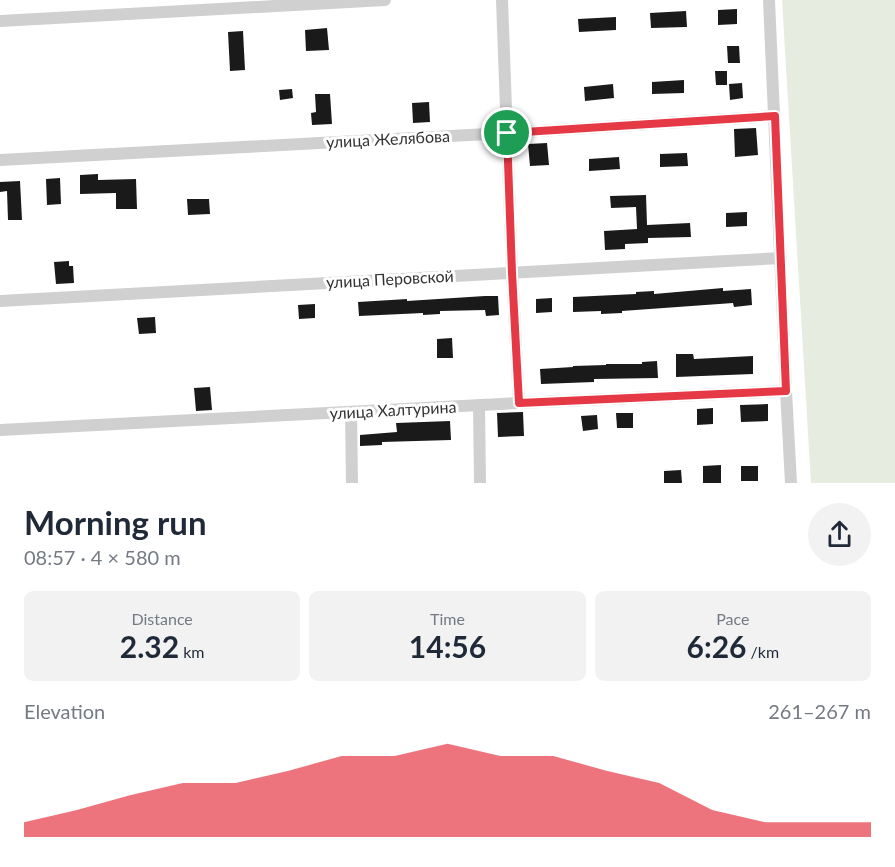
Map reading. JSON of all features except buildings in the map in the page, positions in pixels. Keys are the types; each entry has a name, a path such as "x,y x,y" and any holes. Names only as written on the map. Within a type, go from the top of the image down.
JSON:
{"street":[{"path":"0,21 385,0"},
{"path":"502,0 519,403"},
{"path":"770,0 791,483"},
{"name":"улица Желябова","path":"0,160 775,116"},
{"name":"улица Перовской","path":"0,301 781,258"},
{"name":"улица Халтурина","path":"0,430 786,391"},
{"path":"478,405 480,483"},
{"path":"351,412 352,483"}],"shaded area":[{"path":"782,0 895,0 895,483 811,483"}],"route":[{"path":"775,116 786,391 519,403 507,133 775,116"}]}
